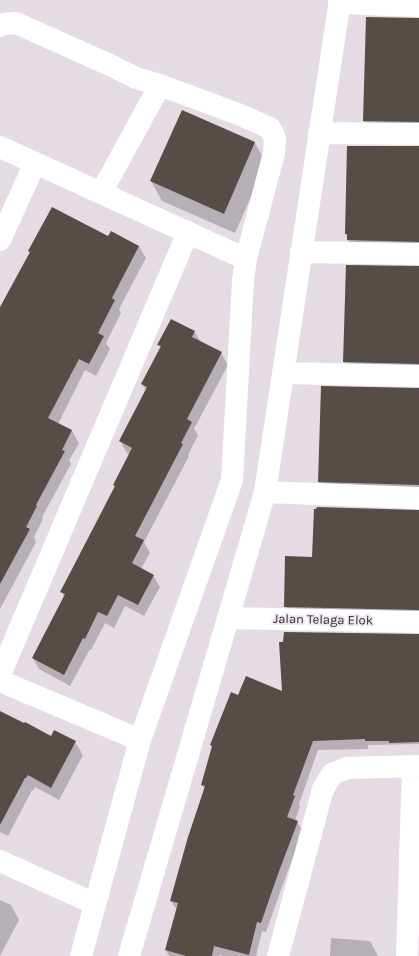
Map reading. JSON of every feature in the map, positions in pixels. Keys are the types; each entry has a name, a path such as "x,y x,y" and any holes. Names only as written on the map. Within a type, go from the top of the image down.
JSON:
{"street":[{"path":"129,956 265,492 339,1 419,6"},
{"path":"0,26 4,24 16,23 136,78 160,85 238,114 270,128 276,138 274,154 246,259 243,280 232,480 140,740 81,956"},
{"path":"101,193 160,85"},
{"path":"319,133 419,134"},
{"path":"2,153 35,163 246,259"},
{"path":"0,240 35,163"},
{"path":"0,675 188,232"},
{"path":"301,252 419,254"},
{"path":"283,373 419,376"},
{"path":"265,492 419,498"},
{"name":"Jalan Telaga Elok","path":"228,618 419,622"},
{"path":"0,681 140,740"},
{"path":"278,956 323,789 332,774 348,768 416,766 406,956"},
{"path":"0,860 95,904"}],"building":[{"path":"366,17 419,18 419,122 363,121"},
{"path":"182,110 255,142 224,214 150,181"},
{"path":"347,146 419,146 419,242 347,240 347,234 345,234"},
{"path":"52,207 108,236 111,231 139,246 112,298 115,300 98,333 104,336 89,364 79,359 48,418 72,430 62,450 65,451 26,527 30,529 0,584 0,307 30,252 28,251"},
{"path":"346,265 419,266 419,364 343,362"},
{"path":"171,319 195,331 192,337 222,352 187,419 192,422 181,443 183,444 135,536 144,540 132,563 154,575 138,605 118,595 107,616 98,612 85,639 83,638 64,675 32,658 65,594 60,592 115,486 113,485 132,448 119,441 147,387 141,384 161,346 157,345"},
{"path":"321,386 419,388 419,485 318,482"},
{"path":"317,507 419,510 419,610 284,607 285,556 312,557 314,509"},
{"path":"284,632 419,634 419,742 389,743 389,741 365,741 365,739 313,741 293,795 295,796 287,817 298,821 261,923 257,922 249,955 214,946 212,956 186,956 165,950 178,903 170,901 188,837 205,786 201,785 212,746 210,745 231,692 238,695 246,676 282,691 279,642 283,642"},
{"path":"0,711 51,736 54,730 76,741 51,788 28,775 25,778 0,825"}]}
